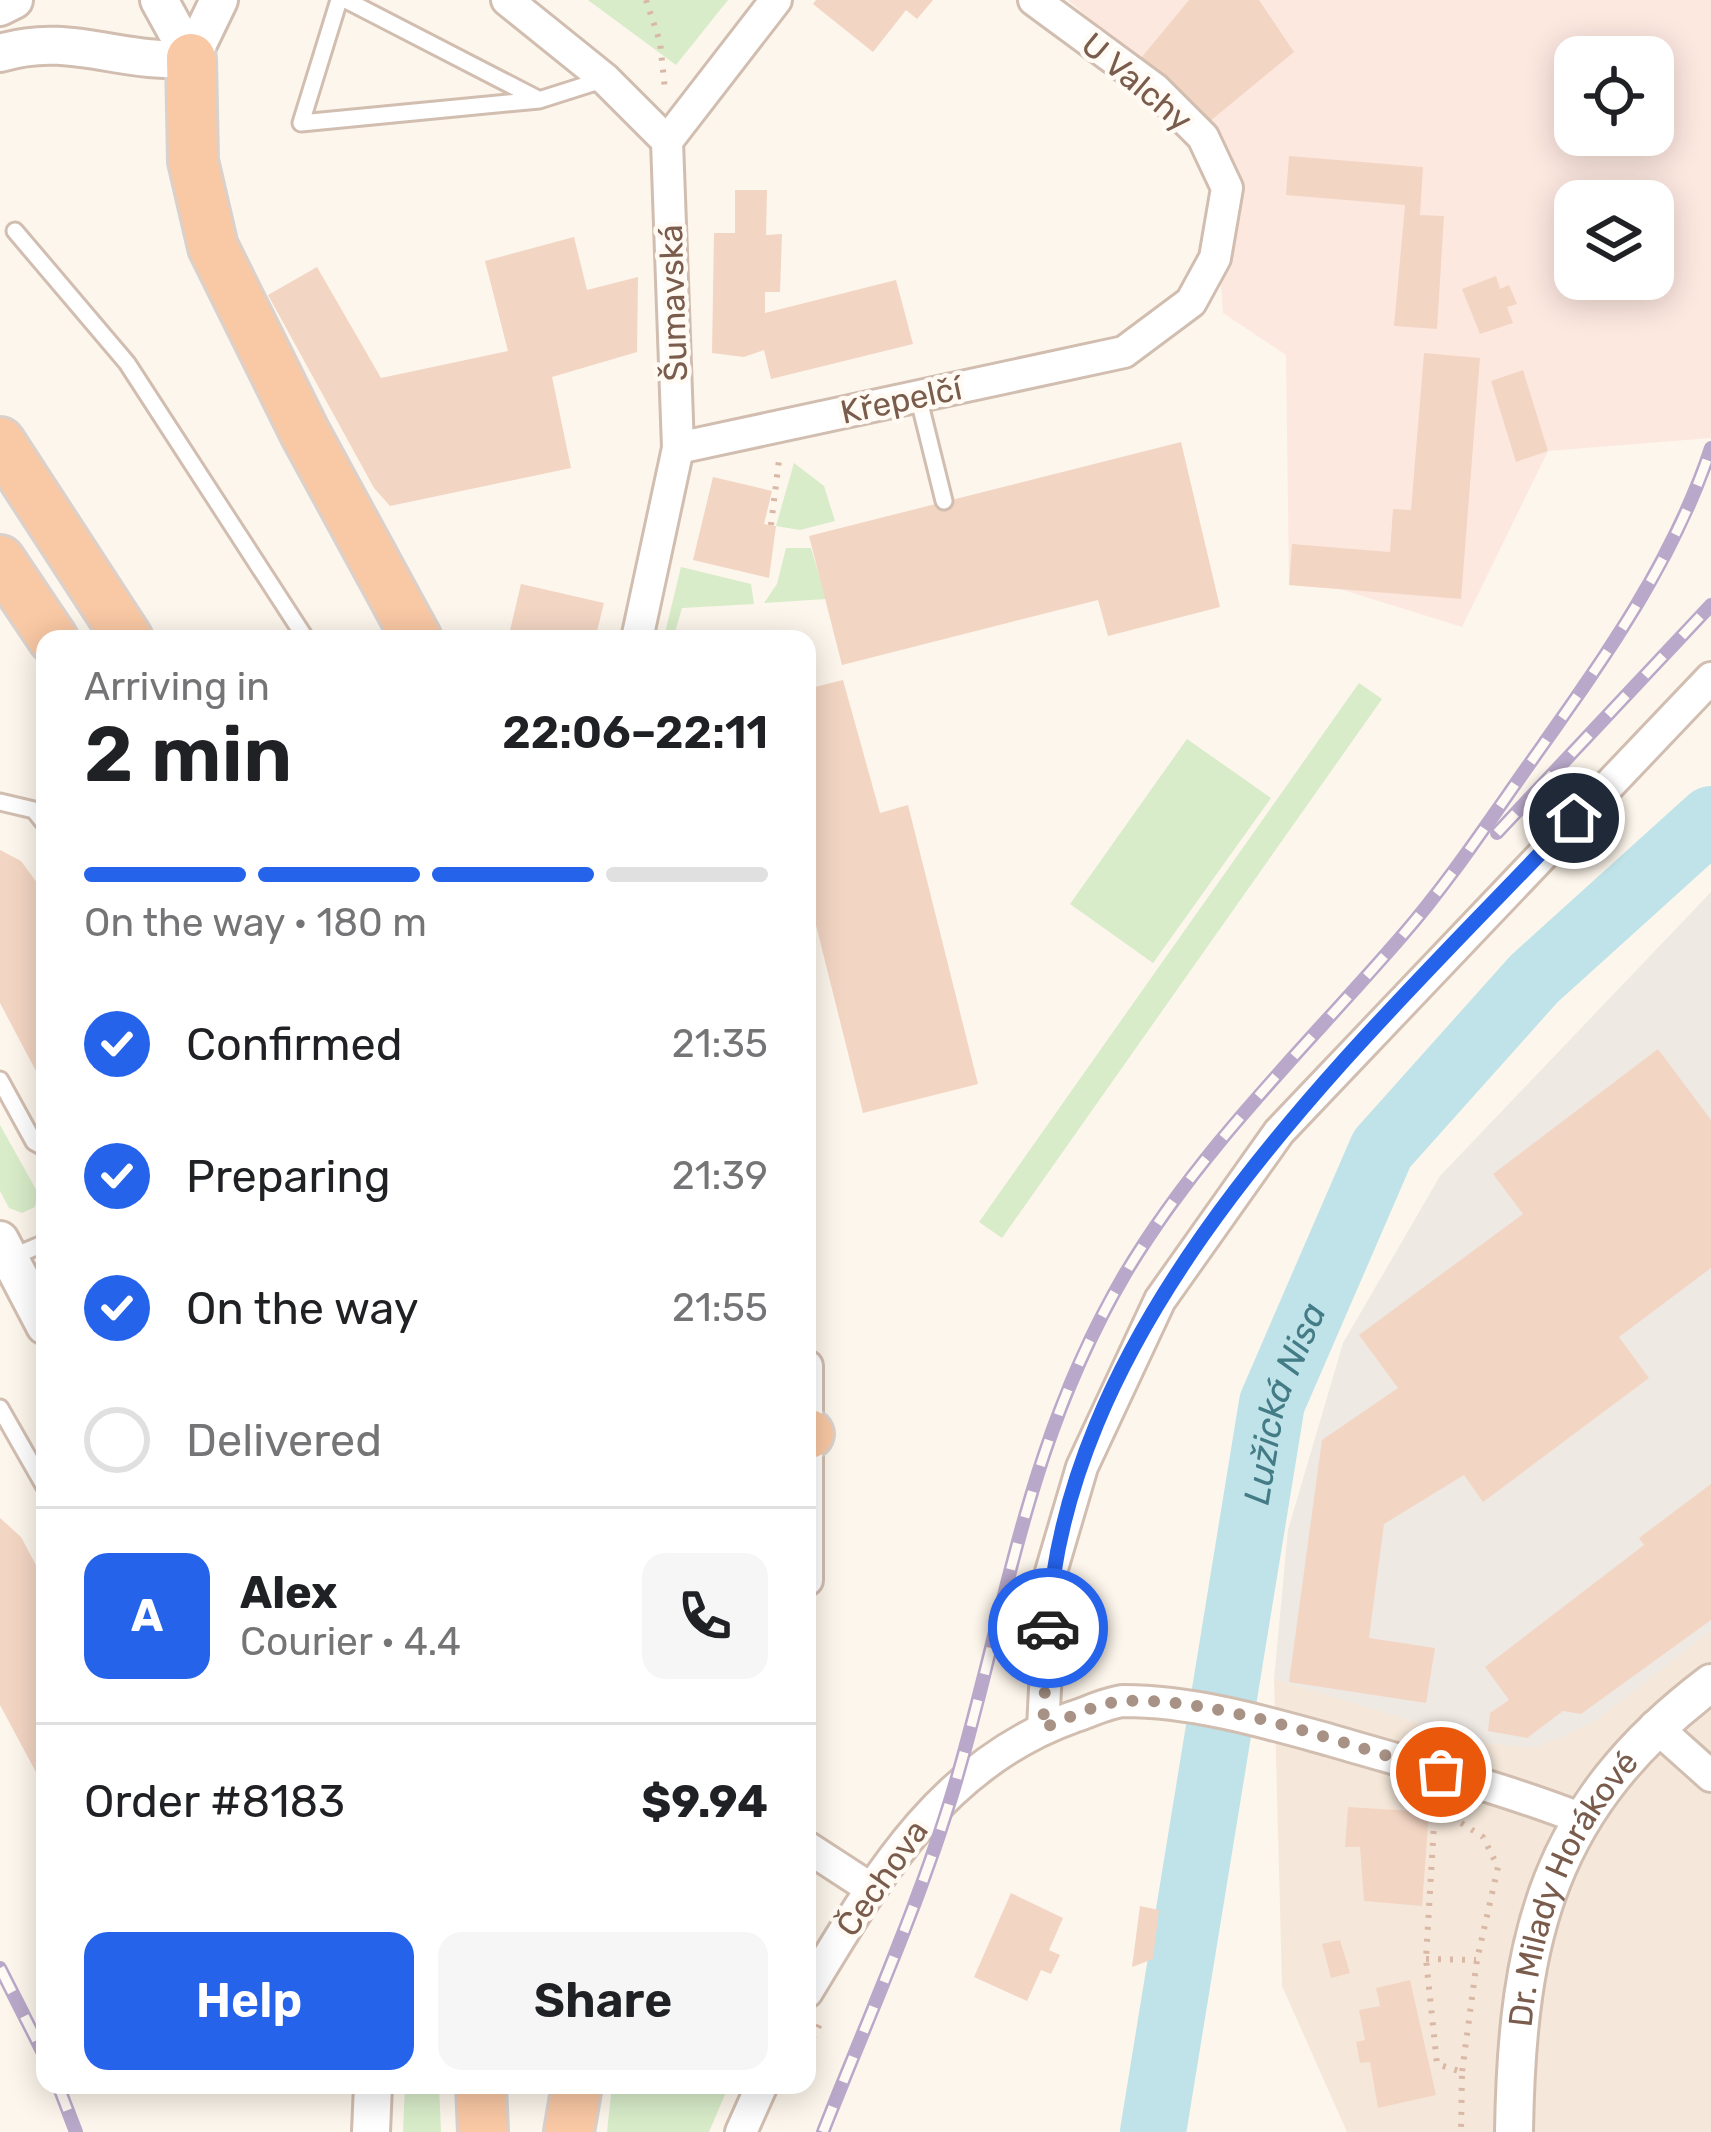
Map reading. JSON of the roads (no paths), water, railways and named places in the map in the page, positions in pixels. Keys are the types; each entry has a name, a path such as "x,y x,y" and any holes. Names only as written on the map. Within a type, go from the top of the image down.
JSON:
{"highway":[{"path":"191,58 193,160 213,247 305,433 412,630"},
{"path":"0,442 122,630"},
{"path":"0,560 47,630"},
{"path":"85,570 135,630"},
{"path":"481,2094 483,2132"},
{"path":"543,2094 543,2132"},
{"path":"568,2132 575,2094"}],"street":[{"path":"0,7 14,0"},
{"path":"159,0 191,58"},
{"path":"191,58 219,0"},
{"path":"507,0 605,79 667,141 776,0"},
{"name":"U Valchy","path":"1034,0 1155,88 1203,137 1227,188 1215,258 1191,302 1124,352"},
{"path":"0,53 44,43 79,44 163,59 191,58"},
{"name":"Šumavská","path":"639,630 678,448 667,141"},
{"name":"Křepelčí","path":"678,448 1124,352"},
{"path":"1043,1728 1051,1572 1082,1467 1160,1300 1279,1132 1711,678"},
{"path":"5,1249 36,1309"},
{"name":"Dr. Milady Horákové","path":"1514,2132 1515,2038 1534,1927 1582,1819 1621,1761 1655,1726 1711,1683"},
{"name":"Čechova","path":"816,1977 870,1888 920,1819 996,1752 1043,1728 1119,1701 1175,1705 1286,1728 1518,1794 1582,1819"},
{"path":"1655,1726 1711,1776"},
{"path":"816,1853 870,1888"},
{"path":"371,2132 373,2094"},
{"path":"741,2132 758,2094"}],"lane":[{"path":"191,58 196,0"},
{"path":"539,100 343,0 301,123 539,100 605,79"},
{"path":"15,231 127,363 300,630"},
{"path":"918,396 944,501"},
{"path":"0,802 36,813"},
{"path":"0,1080 36,1143"},
{"path":"5,1249 36,1244"},
{"path":"0,1408 36,1471"}],"waterway":[{"name":"Lužická Nisa","path":"1153,2132 1272,1403 1382,1149 1534,979 1711,819"}],"railway":[{"path":"823,2132 940,1832 1041,1463 1091,1338 1125,1274 1187,1183 1418,917 1581,690 1655,574 1711,448"},
{"path":"1497,833 1711,605"},
{"path":"0,1968 36,2039"},
{"path":"61,2094 76,2132"}]}
